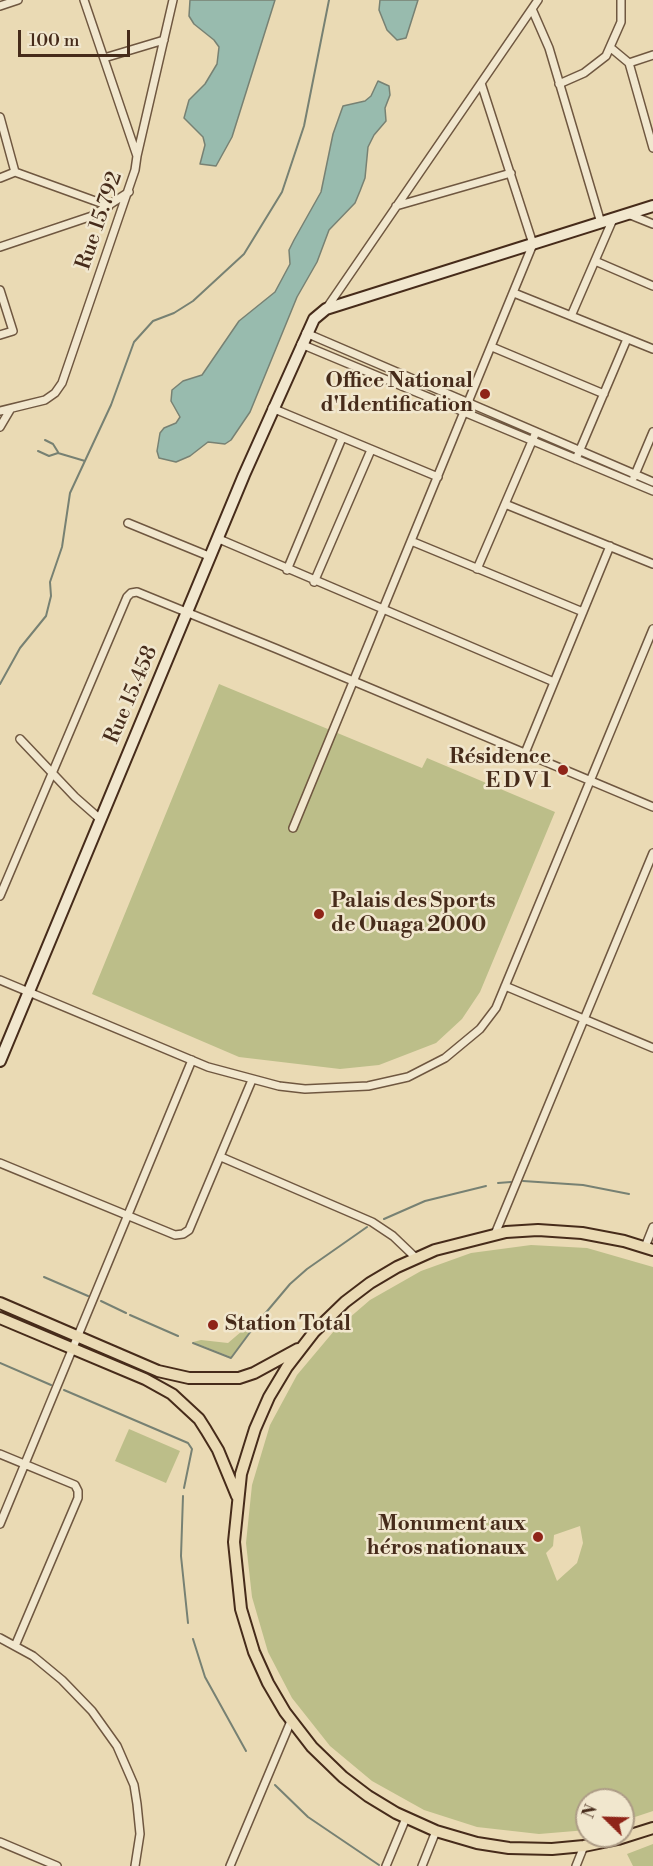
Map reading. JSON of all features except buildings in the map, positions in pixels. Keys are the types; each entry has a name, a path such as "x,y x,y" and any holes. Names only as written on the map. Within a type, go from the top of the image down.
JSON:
{"main road":[{"path":"326,309 653,206"},
{"name":"Rue 15.458","path":"0,1061 272,408 306,333 314,319 326,309"},
{"path":"575,1847 509,1848 477,1843 436,1831 378,1802 343,1777 312,1747 291,1721 258,1662 241,1609 234,1553 237,1497 247,1451 259,1418 280,1377 301,1348 329,1317 379,1278 416,1257 455,1243 495,1234 538,1230 571,1231 603,1236 649,1249"},
{"path":"0,1303 158,1371 204,1379 239,1378 254,1373 301,1348"},
{"path":"0,1318 145,1379 172,1394 199,1419 206,1430 218,1450 237,1497"},
{"path":"635,1834 653,1828"}],"street":[{"path":"0,6 18,0"},
{"name":"Rue 15.792","path":"10,410 45,400 55,393 62,383 130,192 137,156 84,0"},
{"path":"137,156 173,0"},
{"path":"326,309 481,83 522,28 538,0"},
{"path":"559,84 596,65 611,48 621,22 621,0"},
{"path":"532,9 549,48 601,223"},
{"path":"104,58 164,40"},
{"path":"611,48 629,63 650,128 653,148"},
{"path":"629,63 653,55"},
{"path":"293,828 470,403 533,244 481,83"},
{"path":"0,117 15,172"},
{"path":"0,178 15,172 109,206"},
{"path":"396,206 511,173"},
{"path":"0,247 83,220 130,192"},
{"path":"628,214 653,224"},
{"path":"571,316 613,219"},
{"path":"595,261 653,286"},
{"path":"0,290 13,331 0,335"},
{"path":"514,292 653,349"},
{"path":"306,333 653,482"},
{"path":"576,459 627,339"},
{"path":"301,344 653,491"},
{"path":"492,347 604,394"},
{"path":"272,408 438,477"},
{"path":"0,411 10,410"},
{"path":"0,427 10,410"},
{"path":"477,569 536,432"},
{"path":"631,483 653,432"},
{"path":"288,570 342,438"},
{"path":"314,582 371,450"},
{"path":"505,504 653,564"},
{"path":"128,523 211,557"},
{"path":"219,539 314,582 554,682"},
{"path":"411,541 583,612"},
{"path":"525,753 610,546"},
{"path":"0,896 127,597 137,592 653,807"},
{"path":"0,980 192,1060 252,1080 279,1086 314,1089 368,1086 408,1077 445,1058 480,1029 496,1008 653,629"},
{"path":"20,739 52,774 100,819"},
{"path":"495,1234 653,853"},
{"path":"505,986 653,1048"},
{"path":"0,1524 192,1060"},
{"path":"0,1163 175,1235 183,1234 189,1230 252,1080"},
{"path":"221,1158 372,1222 393,1236 416,1257"},
{"path":"649,1249 653,1227"},
{"path":"0,1454 75,1485 78,1491 15,1646"},
{"path":"0,1638 33,1656 62,1680 92,1711 117,1746 134,1785 138,1804 140,1834 135,1866"},
{"path":"230,1866 291,1721"},
{"path":"387,1866 406,1818"},
{"path":"422,1866 436,1831"},
{"path":"0,1842 57,1866"},
{"path":"576,1866 583,1848"}],"green space":[{"name":"Palais des Sports de Ouaga 2000","path":"219,684 422,768 427,758 555,812 480,992 462,1019 436,1043 379,1065 340,1069 239,1057 92,994"},
{"path":"531,1245 587,1248 653,1267 653,1811 635,1817 635,1788 575,1788 575,1831 539,1834 477,1827 424,1810 372,1781 330,1746 292,1698 268,1652 252,1597 246,1543 252,1485 270,1425 297,1375 334,1331 370,1300 421,1271 471,1253","holes":["580,1526 583,1543 577,1563 557,1581 546,1553 553,1546 554,1535"]},
{"path":"251,1330 231,1357 193,1342 201,1340 228,1343 242,1331"},
{"path":"129,1429 180,1451 166,1483 115,1461"},
{"path":"653,1844 653,1866 633,1866 627,1854"}],"shaded area":[{"path":"190,0 275,0 232,137 216,166 200,164 205,145 203,137 184,118 189,100 205,84 217,64 219,47 194,24 189,16"},
{"path":"380,0 418,0 406,38 397,40 387,30 379,10"},
{"path":"378,81 389,86 390,95 385,108 386,121 374,135 368,147 365,178 360,191 355,203 329,230 317,262 297,297 250,412 231,440 225,444 208,442 190,456 176,462 159,458 157,451 160,433 164,428 176,423 180,417 171,401 172,390 183,381 202,375 239,321 275,292 290,264 289,250 321,192 333,134 343,106 365,101 371,96"}],"waterway":[{"path":"0,684 20,648 46,616 51,596 50,582 62,547 70,493 111,405 134,342 153,321 174,313 193,301 244,254 282,192 304,126 329,0"},
{"path":"45,440 53,444 58,452"},
{"path":"38,451 49,456 58,453 85,461"},
{"path":"523,1181 583,1185 629,1194"},
{"path":"498,1183 511,1182"},
{"path":"384,1219 425,1201 486,1186"},
{"path":"258,1322 290,1284 307,1269 367,1227"},
{"path":"44,1277 88,1296"},
{"path":"101,1301 126,1313"},
{"path":"130,1315 178,1336"},
{"path":"193,1343 231,1358 251,1331"},
{"path":"0,1363 51,1385"},
{"path":"64,1390 188,1443 192,1449 184,1488"},
{"path":"183,1496 181,1556 188,1623"},
{"path":"193,1639 205,1677 246,1751"},
{"path":"275,1785 308,1817 379,1865"}],"place":[{"name":"Office National d'Identification","path":"485,394"},
{"name":"Résidence E D V 1","path":"563,770"},
{"name":"Palais des Sports de Ouaga 2000","path":"319,914"},
{"name":"Station Total","path":"213,1325"},
{"name":"Monument aux héros nationaux","path":"538,1537"}]}
